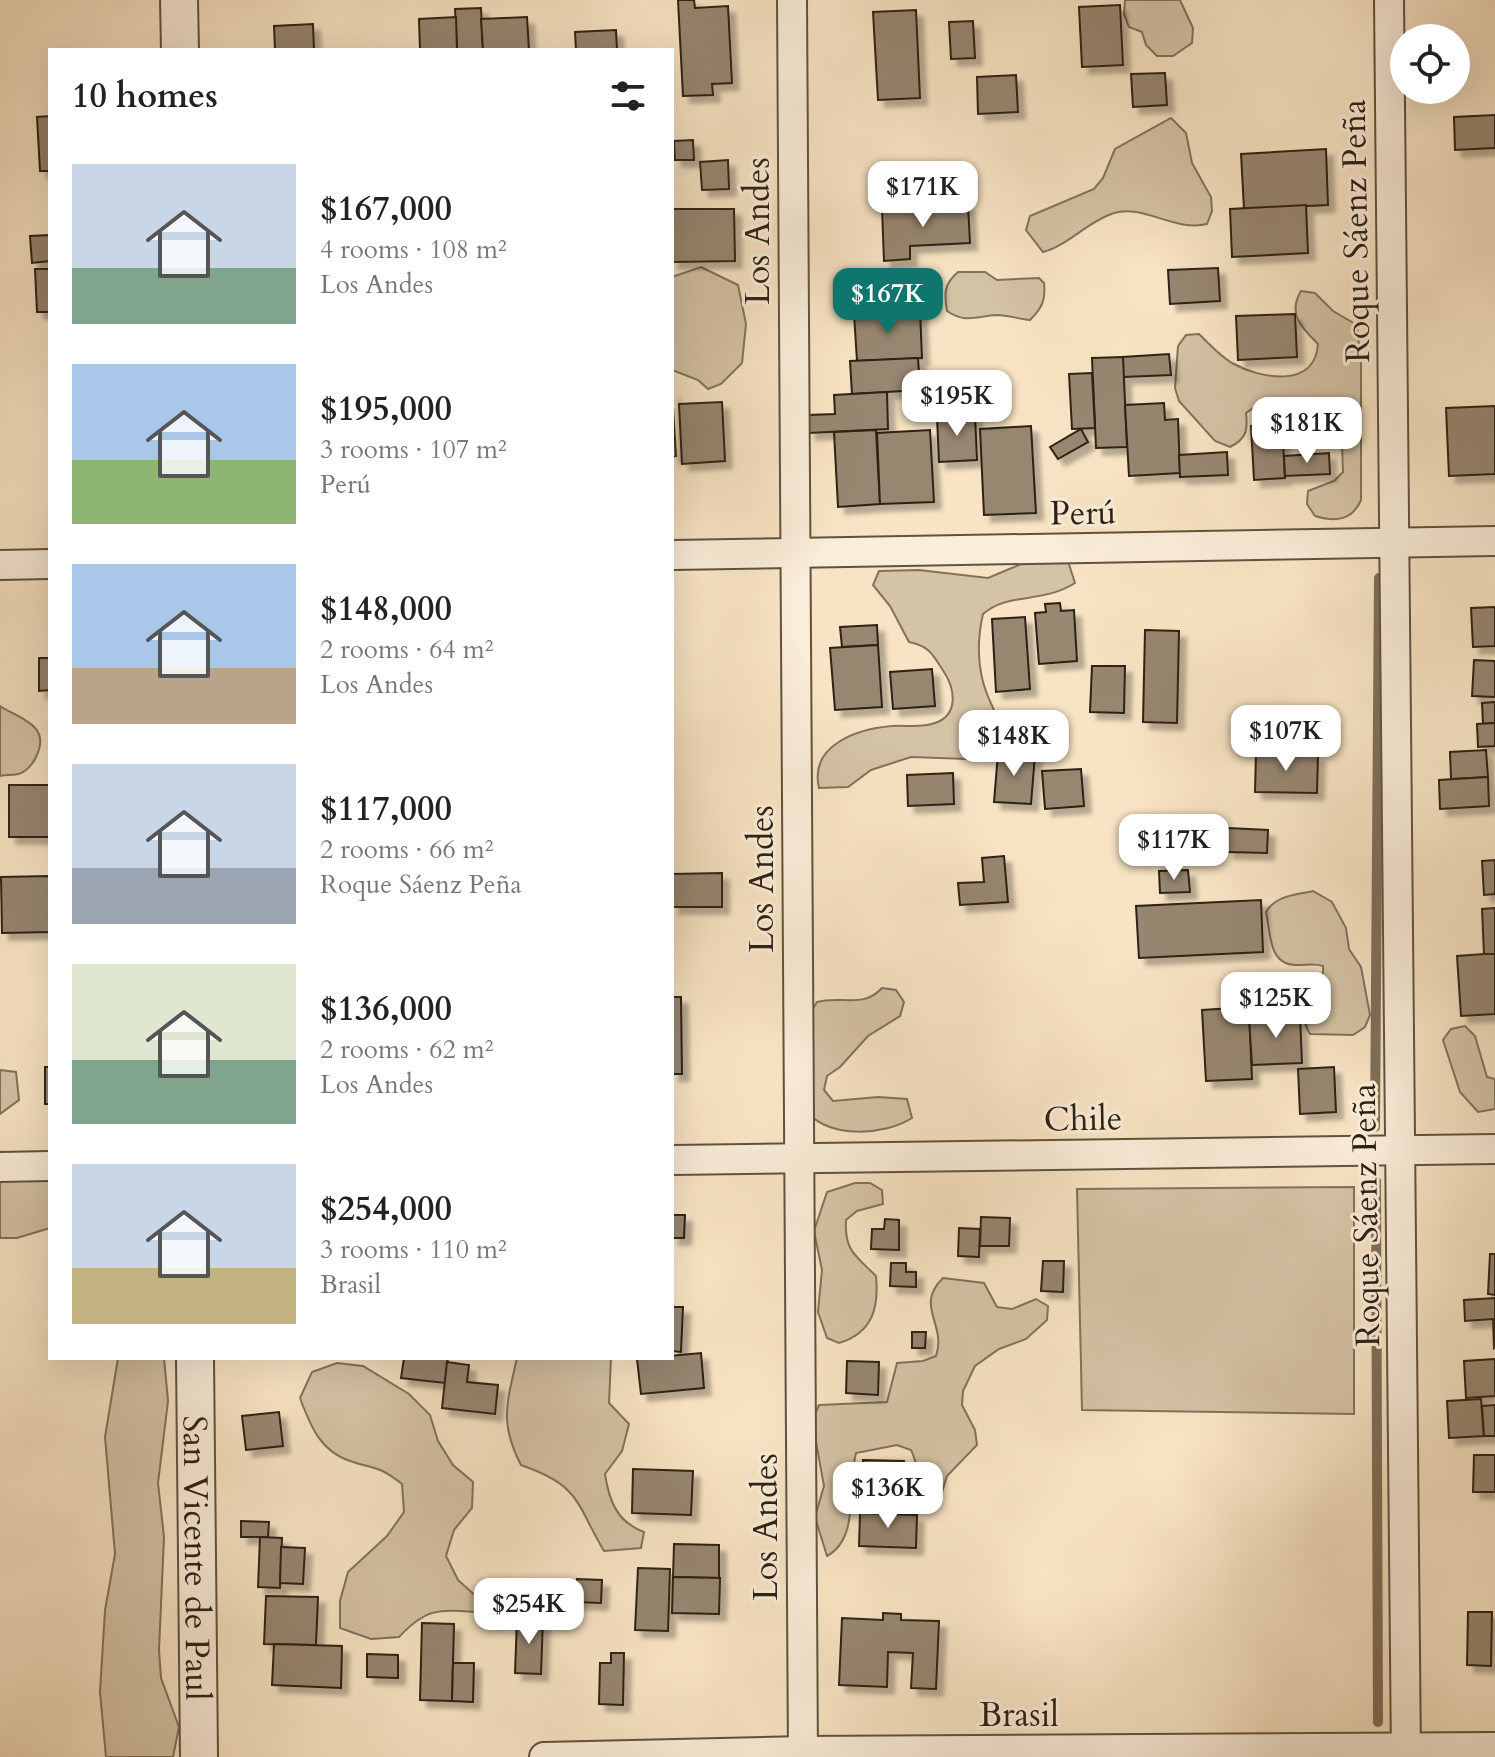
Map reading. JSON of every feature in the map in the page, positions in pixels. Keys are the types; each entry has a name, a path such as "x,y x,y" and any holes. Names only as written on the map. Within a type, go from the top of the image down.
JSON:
{"street":[{"path":"179,0 180,48"},
{"name":"Los Andes","path":"792,0 803,1754"},
{"name":"Roque Sáenz Peña","path":"1389,0 1406,1752"},
{"name":"Perú","path":"674,555 1495,541"},
{"path":"0,565 48,564"},
{"name":"Chile","path":"674,1160 1495,1149"},
{"path":"0,1167 48,1166"},
{"name":"San Vicente de Paul","path":"195,1360 199,1757"},
{"name":"Brasil","path":"544,1757 1406,1752 1495,1747"}],"shaded area":[{"path":"1125,0 1180,0 1193,28 1192,43 1173,56 1157,56 1146,45 1142,32 1129,27 1124,14"},
{"path":"1171,118 1186,133 1192,163 1211,197 1212,211 1207,224 1183,224 1125,211 1096,221 1043,252 1026,230 1030,216 1094,189 1103,178 1115,149"},
{"path":"701,267 738,285 746,324 742,363 721,384 708,389 698,380 674,371 674,276"},
{"path":"958,272 985,272 997,280 1039,278 1044,283 1042,303 1030,320 997,315 971,318 954,315 947,311 945,299 946,289"},
{"path":"1301,291 1315,293 1333,311 1357,325 1361,364 1361,500 1353,512 1342,518 1315,516 1307,504 1308,491 1334,481 1343,472 1342,445 1316,438 1301,412 1258,405 1246,413 1245,434 1230,447 1215,441 1179,401 1175,388 1178,346 1186,335 1199,334 1228,360 1257,373 1285,376 1307,368 1315,358 1318,344 1296,314"},
{"path":"1040,556 1067,558 1075,583 1050,594 1003,603 983,614 980,664 999,730 967,759 911,757 871,770 848,787 819,788 821,761 828,750 839,742 878,728 930,725 948,714 953,701 951,686 937,661 926,649 909,642 890,606 873,585 879,571 919,570 988,578"},
{"path":"0,706 32,724 40,737 40,746 33,762 16,775 0,776"},
{"path":"1313,891 1332,902 1346,928 1349,949 1361,967 1370,1015 1365,1027 1353,1035 1310,1034 1305,1016 1320,985 1323,966 1288,964 1272,947 1266,912 1270,906 1281,899"},
{"path":"882,988 896,990 904,1002 900,1016 868,1036 840,1067 827,1076 824,1090 833,1101 878,1097 907,1099 912,1118 873,1131 830,1127 808,1113 813,1026 810,1013 817,1002 859,1000"},
{"path":"1465,1026 1475,1036 1487,1077 1495,1079 1495,1109 1478,1112 1460,1092 1443,1040 1451,1029"},
{"path":"0,1070 16,1072 19,1100 0,1114"},
{"path":"48,1175 48,1229 17,1238 0,1238 0,1181"},
{"path":"855,1183 870,1183 882,1190 883,1204 857,1211 846,1220 849,1246 876,1276 875,1308 860,1333 839,1343 827,1338 818,1312 822,1270 814,1231 827,1192"},
{"path":"1354,1187 1354,1414 1082,1410 1077,1189"},
{"path":"943,1278 984,1283 997,1307 1012,1309 1036,1299 1048,1306 1047,1320 1026,1339 999,1349 975,1366 963,1391 962,1405 975,1430 977,1445 947,1476 939,1502 928,1511 912,1503 910,1490 916,1470 911,1450 897,1445 856,1453 848,1524 837,1548 827,1556 815,1517 824,1486 814,1431 814,1417 819,1405 887,1402 897,1363 923,1361 936,1356 938,1334 931,1298"},
{"path":"118,1360 164,1360 168,1401 158,1483 164,1537 159,1650 161,1678 179,1727 173,1757 106,1757 100,1692 105,1610 115,1554 105,1437"},
{"path":"517,1360 611,1360 609,1403 629,1424 622,1451 605,1474 616,1509 627,1523 644,1532 641,1548 604,1551 581,1508 566,1489 555,1480 521,1465 507,1424 508,1400"},
{"path":"337,1363 363,1366 409,1394 430,1415 438,1441 453,1465 473,1482 472,1508 454,1530 446,1556 458,1580 479,1599 475,1612 433,1613 417,1621 399,1637 371,1639 340,1628 340,1601 348,1572 387,1536 404,1512 402,1484 382,1471 331,1451 308,1418 300,1398 312,1372"}],"building":[{"path":"678,0 694,0 695,8 728,6 732,83 712,84 713,95 683,96"},
{"path":"1120,5 1123,65 1082,67 1079,7"},
{"path":"481,8 483,48 457,48 455,9"},
{"path":"916,10 920,98 878,100 873,12"},
{"path":"456,17 457,48 420,48 419,19"},
{"path":"527,17 529,48 483,48 481,19"},
{"path":"973,21 975,58 951,59 949,22"},
{"path":"313,24 314,48 275,48 274,26"},
{"path":"616,30 617,48 576,48 575,32"},
{"path":"1165,73 1167,105 1133,107 1131,74"},
{"path":"1016,75 1018,112 978,114 977,77"},
{"path":"1495,115 1495,148 1455,150 1454,117"},
{"path":"48,116 48,171 40,171 37,117"},
{"path":"693,140 694,160 675,160 674,141"},
{"path":"1326,149 1328,205 1244,209 1241,154"},
{"path":"728,160 729,189 702,190 700,162"},
{"path":"968,205 970,243 910,246 910,259 884,261 882,209"},
{"path":"1306,205 1308,253 1232,257 1230,209"},
{"path":"674,209 734,209 735,261 674,262"},
{"path":"48,235 48,261 32,263 30,236"},
{"path":"1218,268 1220,301 1170,304 1168,270"},
{"path":"35,269 48,269 48,312 37,312"},
{"path":"920,310 922,358 857,361 854,314"},
{"path":"1295,314 1297,357 1238,360 1236,316"},
{"path":"1169,354 1171,375 1123,377 1123,357"},
{"path":"1123,357 1127,447 1096,448 1092,358"},
{"path":"918,358 920,390 852,394 850,361"},
{"path":"1092,373 1095,428 1072,429 1069,374"},
{"path":"887,392 888,429 809,433 808,415 835,414 834,395"},
{"path":"722,402 725,461 682,464 679,404"},
{"path":"1164,403 1165,420 1178,419 1180,473 1129,476 1125,405"},
{"path":"1495,406 1495,474 1449,476 1446,408"},
{"path":"975,415 977,460 939,462 937,417"},
{"path":"1282,424 1285,478 1254,480 1251,426"},
{"path":"1031,426 1036,513 984,515 980,429"},
{"path":"1081,429 1088,442 1058,459 1050,447"},
{"path":"876,430 880,504 838,507 834,432"},
{"path":"930,430 934,502 880,504 877,433"},
{"path":"1227,452 1228,475 1180,477 1179,455"},
{"path":"1329,453 1330,474 1285,476 1284,456"},
{"path":"1060,603 1061,611 1074,610 1077,661 1039,664 1035,613 1046,612 1045,604"},
{"path":"1495,607 1495,646 1473,647 1471,608"},
{"path":"1025,617 1030,689 996,692 992,619"},
{"path":"877,625 878,645 842,647 840,627"},
{"path":"1145,630 1179,631 1177,723 1143,722"},
{"path":"878,645 882,707 835,710 830,648"},
{"path":"39,658 48,658 48,690 39,691"},
{"path":"1474,660 1495,661 1495,697 1472,696"},
{"path":"1092,666 1125,666 1124,713 1090,712"},
{"path":"932,669 935,706 893,709 890,672"},
{"path":"1495,702 1495,723 1483,724 1482,703"},
{"path":"1240,709 1301,710 1300,746 1239,745"},
{"path":"1495,723 1495,746 1478,747 1477,724"},
{"path":"1486,750 1488,777 1451,779 1450,752"},
{"path":"998,753 1035,755 1031,804 994,802"},
{"path":"1256,753 1318,755 1317,793 1255,792"},
{"path":"1081,769 1084,806 1045,809 1042,771"},
{"path":"953,773 954,804 908,806 907,775"},
{"path":"1488,777 1489,806 1440,809 1439,780"},
{"path":"9,785 48,785 48,837 9,837"},
{"path":"1228,828 1268,830 1267,853 1227,852"},
{"path":"1004,856 1008,902 960,905 958,883 984,882 982,858"},
{"path":"1495,860 1495,894 1484,895 1482,861"},
{"path":"1188,870 1190,892 1160,893 1159,871"},
{"path":"722,873 722,907 674,907 674,874"},
{"path":"48,876 48,932 2,933 1,877"},
{"path":"1261,900 1263,952 1139,958 1136,906"},
{"path":"1495,908 1495,954 1484,954 1482,909"},
{"path":"1495,954 1495,1014 1461,1016 1457,956"},
{"path":"674,997 681,997 682,1074 674,1074"},
{"path":"1249,1007 1252,1079 1206,1081 1202,1010"},
{"path":"1300,1015 1302,1063 1252,1065 1249,1018"},
{"path":"45,1067 48,1067 48,1104 45,1104"},
{"path":"1334,1067 1336,1112 1300,1114 1298,1069"},
{"path":"674,1215 685,1215 684,1238 674,1238"},
{"path":"981,1217 1010,1218 1009,1246 980,1246"},
{"path":"885,1219 899,1220 899,1250 871,1249 872,1229 884,1229"},
{"path":"959,1228 980,1229 979,1257 958,1256"},
{"path":"1490,1254 1495,1254 1495,1295 1488,1294"},
{"path":"1043,1261 1064,1261 1063,1292 1041,1291"},
{"path":"891,1263 906,1263 906,1272 916,1272 916,1287 890,1286"},
{"path":"1495,1298 1494,1348 1493,1319 1465,1321 1464,1300"},
{"path":"674,1307 683,1307 681,1352 674,1351"},
{"path":"912,1332 926,1332 925,1348 912,1348"},
{"path":"701,1353 704,1388 641,1394 637,1360 674,1360 674,1356"},
{"path":"1495,1359 1495,1396 1466,1398 1464,1361"},
{"path":"404,1360 448,1360 445,1383 401,1378"},
{"path":"847,1361 879,1362 878,1395 846,1393"},
{"path":"447,1362 469,1365 467,1382 498,1385 495,1414 442,1408"},
{"path":"1481,1399 1484,1436 1449,1438 1447,1401"},
{"path":"1495,1405 1495,1436 1484,1436 1482,1406"},
{"path":"279,1412 283,1446 246,1450 242,1416"},
{"path":"1474,1455 1495,1455 1495,1492 1473,1492"},
{"path":"863,1460 904,1461 902,1500 862,1498"},
{"path":"633,1469 693,1471 691,1515 632,1513"},
{"path":"860,1513 917,1515 916,1548 859,1546"},
{"path":"241,1521 269,1522 268,1537 241,1537"},
{"path":"260,1537 282,1538 280,1588 258,1587"},
{"path":"674,1544 719,1545 719,1578 673,1577"},
{"path":"281,1547 305,1548 303,1584 280,1583"},
{"path":"638,1568 670,1569 668,1631 635,1630"},
{"path":"673,1577 720,1578 719,1614 672,1613"},
{"path":"577,1579 602,1580 601,1603 576,1602"},
{"path":"266,1596 318,1597 316,1645 264,1644"},
{"path":"1468,1612 1492,1612 1491,1666 1467,1665"},
{"path":"883,1613 901,1614 901,1620 939,1621 936,1689 911,1688 913,1653 888,1652 887,1687 839,1685 842,1618 883,1620"},
{"path":"517,1618 543,1619 541,1674 515,1673"},
{"path":"422,1623 454,1624 452,1701 420,1700"},
{"path":"274,1644 342,1646 341,1688 272,1685"},
{"path":"611,1653 624,1653 623,1705 599,1704 600,1663 611,1663"},
{"path":"367,1654 398,1655 398,1678 367,1677"},
{"path":"453,1663 474,1663 473,1702 452,1701"}],"waterway":[{"path":"1375,1127 1379,578"},
{"path":"1376,1181 1378,1722"}]}
